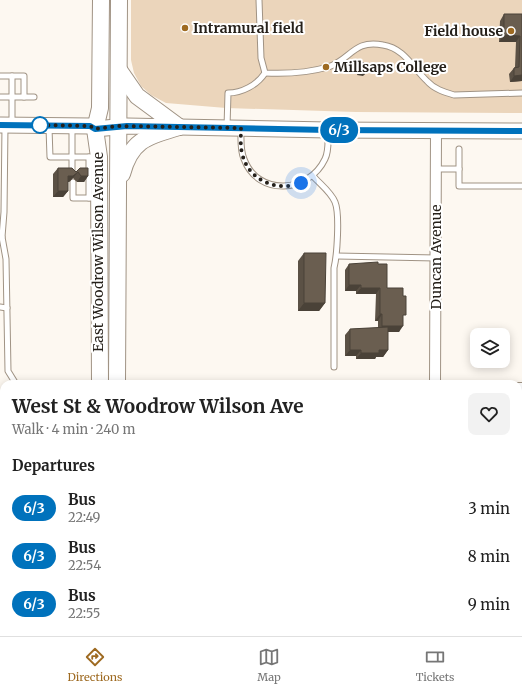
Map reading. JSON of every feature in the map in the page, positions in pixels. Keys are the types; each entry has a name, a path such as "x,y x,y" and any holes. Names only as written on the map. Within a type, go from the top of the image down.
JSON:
{"main road":[{"name":"East Woodrow Wilson Avenue","path":"99,380 94,157 95,129 100,108 101,0"},
{"name":"East Woodrow Wilson Avenue","path":"118,379 119,0"},
{"path":"119,70 137,96 179,127"},
{"path":"118,191 126,160 138,143 147,137 179,127"}],"street":[{"path":"6,125 90,126 95,129 118,126 328,130 522,131"},
{"name":"Duncan Avenue","path":"435,380 436,130"}],"lane":[{"path":"259,0 261,58 265,73"},
{"path":"265,73 290,74 330,66 359,46 383,45 400,52 427,82 444,92 454,95 522,93"},
{"path":"265,73 261,78 243,90 228,93 234,128 244,160 250,171 260,179 270,184 287,186 306,181 313,176 326,158 328,148 328,130"},
{"path":"0,76 24,76 24,97"},
{"path":"12,76 12,97 2,154 1,236 6,259 8,371 14,380"},
{"path":"0,97 34,97"},
{"path":"49,126 50,157 94,157"},
{"path":"72,126 72,174"},
{"path":"459,149 459,186 522,186"},
{"path":"436,169 459,169"},
{"path":"313,176 330,194 336,203 337,256 334,268 334,367"},
{"path":"73,182 73,198 94,198"},
{"path":"337,256 436,258"},
{"path":"0,307 7,308"}],"shaded area":[{"name":"Millsaps College","path":"131,0 522,0 522,113 356,112 226,108 166,103 151,95 141,86 134,73 131,60"}],"building":[{"path":"504,14 522,14 522,75 514,76 514,68 519,67 520,36 504,35"},
{"path":"363,62 367,70 365,74 358,72 358,69"},
{"path":"58,168 72,168 76,172 80,168 88,168 88,176 81,176 78,172 73,176 68,176 68,191 58,191"},
{"path":"304,253 326,253 325,303 304,303"},
{"path":"378,262 378,264 387,264 387,288 403,288 403,296 406,296 406,315 403,315 403,326 382,326 382,314 380,314 380,288 361,288 361,285 349,285 349,264"},
{"path":"388,327 388,350 379,350 379,353 361,353 361,350 350,350 350,329"}],"bus line":[{"name":"6/3","path":"0,125 90,126 95,129 127,126 328,130 522,131"}],"place":[{"name":"Intramural field","path":"185,28"},
{"name":"Field house","path":"511,31"},
{"name":"Millsaps College","path":"326,67"}],"route":[{"path":"40,125 37,125 90,126 95,129 118,126 241,128 242,152 244,160 253,174 264,182 278,186 301,183"}]}
